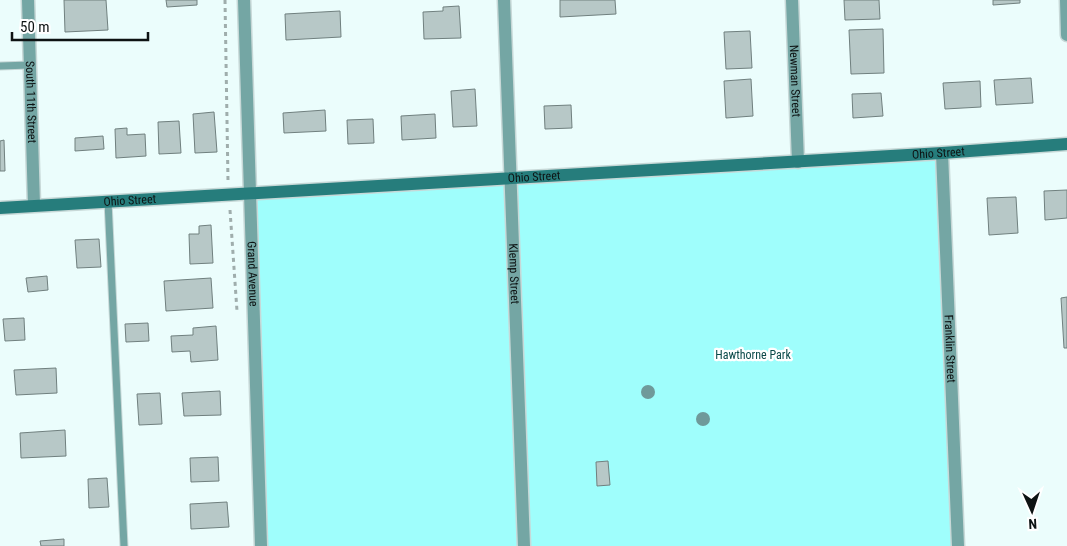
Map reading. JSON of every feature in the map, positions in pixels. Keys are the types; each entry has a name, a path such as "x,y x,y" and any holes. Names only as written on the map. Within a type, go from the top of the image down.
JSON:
{"street":[{"name":"South 11th Street","path":"28,0 34,205"},
{"name":"Grand Avenue","path":"244,0 261,546"},
{"name":"Klemp Street","path":"504,0 524,546"},
{"name":"Newman Street","path":"792,0 798,162"},
{"path":"1066,0 1067,35"},
{"name":"Ohio Street","path":"0,208 798,162 1067,144"},
{"name":"Franklin Street","path":"942,153 958,546"}],"lane":[{"path":"0,66 30,65"},
{"path":"108,201 124,546"}],"path":[{"path":"225,0 229,194 237,311"}],"green space":[{"name":"Hawthorne Park","path":"942,153 958,546 261,546 251,193"}],"building":[{"path":"64,0 106,0 108,30 65,32"},
{"path":"166,0 197,0 197,5 167,7"},
{"path":"560,0 615,0 616,14 560,17"},
{"path":"844,0 879,0 880,19 845,20"},
{"path":"993,0 1020,0 1020,3 993,5"},
{"path":"459,6 461,38 424,39 423,12 443,11 443,7"},
{"path":"340,11 341,37 286,40 285,14"},
{"path":"883,29 884,73 851,74 849,30"},
{"path":"750,31 752,68 726,69 724,32"},
{"path":"1031,78 1033,103 996,105 994,80"},
{"path":"751,79 753,116 726,118 724,81"},
{"path":"980,81 981,107 945,109 943,83"},
{"path":"475,89 477,126 453,127 451,91"},
{"path":"881,93 883,116 853,118 852,94"},
{"path":"571,105 572,128 545,129 544,106"},
{"path":"325,110 326,131 284,133 283,113"},
{"path":"214,112 217,152 195,153 193,114"},
{"path":"435,114 436,138 402,140 401,116"},
{"path":"373,119 374,143 348,144 347,120"},
{"path":"179,121 181,153 159,154 158,122"},
{"path":"127,128 127,135 145,134 146,156 116,158 115,129"},
{"path":"103,136 104,149 75,151 75,138"},
{"path":"4,140 5,171 0,171 0,141"},
{"path":"1067,190 1067,218 1045,220 1044,191"},
{"path":"1016,197 1018,233 989,235 987,198"},
{"path":"211,225 213,263 190,264 189,234 199,234 199,226"},
{"path":"99,239 101,267 77,268 75,240"},
{"path":"47,276 48,290 28,292 26,278"},
{"path":"211,278 213,308 166,311 164,281"},
{"path":"1067,297 1067,348 1064,348 1061,298"},
{"path":"24,318 25,340 5,341 3,319"},
{"path":"148,323 149,341 126,342 125,324"},
{"path":"216,326 218,360 191,362 190,351 172,352 171,336 193,335 193,328"},
{"path":"56,368 57,393 16,395 14,370"},
{"path":"220,391 221,415 184,416 182,393"},
{"path":"160,393 162,424 139,425 137,394"},
{"path":"65,430 66,456 21,458 20,433"},
{"path":"218,457 219,481 191,482 190,458"},
{"path":"608,461 610,485 597,486 596,462"},
{"path":"107,478 109,507 89,508 88,479"},
{"path":"227,502 229,527 191,529 190,504"},
{"path":"64,539 64,546 41,546 40,541"}]}
